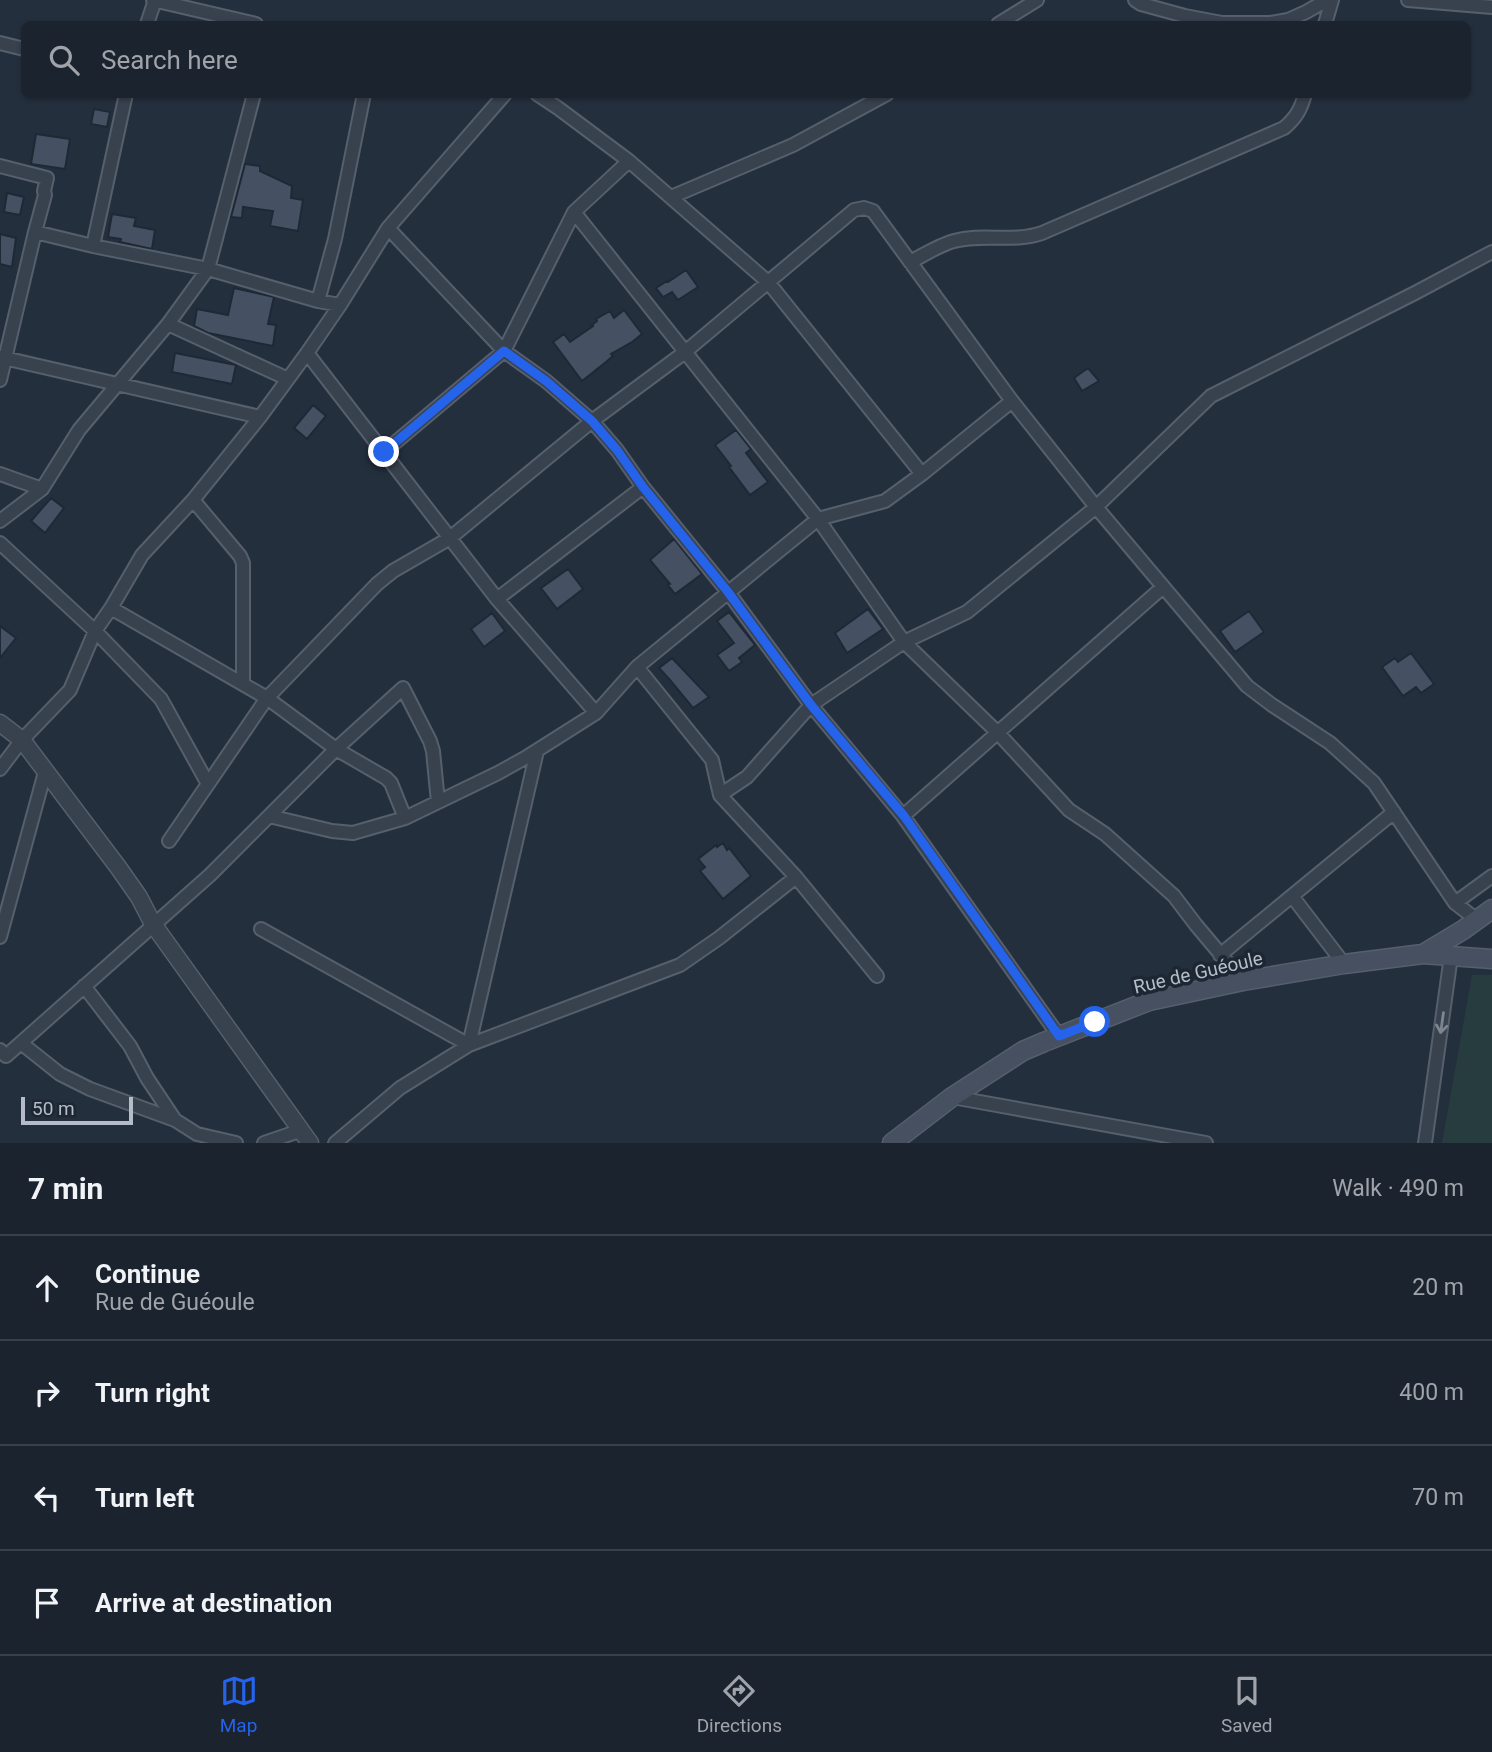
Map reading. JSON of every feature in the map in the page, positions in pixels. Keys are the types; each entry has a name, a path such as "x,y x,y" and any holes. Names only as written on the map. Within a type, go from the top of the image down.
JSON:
{"main road":[{"name":"Rue de Guéoule","path":"1423,954 1492,909"},
{"name":"Rue de Guéoule","path":"892,1143 953,1097 1023,1051 1149,1001 1242,981 1423,954 1492,959"}],"street":[{"path":"148,21 154,0 243,21"},
{"path":"1003,21 1037,0"},
{"path":"1135,0 1141,4 1211,21"},
{"path":"1282,21 1327,0"},
{"path":"1326,21 1332,0"},
{"path":"1409,0 1492,7"},
{"path":"0,43 21,48"},
{"path":"93,246 125,98"},
{"path":"0,521 42,489 79,430 168,324 208,269 253,98"},
{"path":"318,301 333,248 363,98"},
{"path":"0,769 22,740 70,690 95,631 142,555 193,500 260,417 307,354 388,228 502,98"},
{"path":"542,98 629,161 768,282 922,474"},
{"path":"671,197 793,145 880,98"},
{"path":"910,262 953,241 1021,238 1042,233 1284,128 1294,119 1304,98"},
{"path":"384,452 504,351 574,212 629,161"},
{"path":"0,166 47,178 45,195 3,357 0,380"},
{"path":"169,841 267,698 377,584 393,571 450,538 592,421 685,352 854,210 863,208 873,211 1012,401 1096,507 1247,686 1330,743 1374,783 1455,903 1477,920"},
{"path":"574,212 818,519 904,642 998,733 1069,810 1105,834 1174,896 1242,981"},
{"path":"388,228 504,351 546,381 592,421 617,450 643,487 728,592 811,705 904,816 1059,1036"},
{"path":"35,232 208,269 340,305"},
{"path":"720,796 747,777 811,705 904,642 967,612 1096,507 1211,396 1492,252"},
{"path":"168,324 288,379"},
{"path":"307,354 497,598 596,713"},
{"path":"3,357 260,417"},
{"path":"269,816 332,831 353,833 405,818 498,773 596,713 637,667 818,519 885,501 1012,401"},
{"path":"0,474 42,489"},
{"path":"497,598 643,487"},
{"path":"193,500 243,563 243,684"},
{"path":"0,543 95,631 162,699 208,783"},
{"path":"904,816 1163,587"},
{"path":"111,608 267,698 336,749 386,778 391,783 405,818"},
{"path":"637,667 712,760 720,796 796,877 877,976"},
{"path":"2,1056 21,1043 210,875 336,749 403,688 430,741 438,802"},
{"path":"0,723 22,740 118,867 139,897 153,924 304,1137 264,1143"},
{"path":"469,1045 537,751"},
{"path":"0,937 45,772"},
{"path":"1220,955 1394,812"},
{"path":"1455,903 1492,876"},
{"path":"335,1143 400,1088 469,1045 680,965 796,877"},
{"path":"1292,896 1344,964"},
{"path":"261,929 469,1045"},
{"path":"1425,1143 1451,956"},
{"path":"84,986 130,1046 175,1120"},
{"path":"21,1043 60,1074 90,1089 175,1120 197,1134 236,1143"},
{"path":"953,1097 1206,1143"}],"green space":[{"path":"1472,975 1492,975 1492,1143 1442,1143"}],"building":[{"path":"94,109 110,112 107,127 91,124"},
{"path":"36,134 70,139 65,169 31,164"},
{"path":"245,164 260,166 260,171 292,186 291,198 303,200 298,231 270,226 273,211 243,207 242,218 231,217"},
{"path":"7,193 24,197 20,215 4,212"},
{"path":"112,214 136,218 134,226 155,230 152,249 108,237"},
{"path":"0,234 16,238 12,267 0,264"},
{"path":"686,270 698,287 678,300 672,292 663,297 656,288"},
{"path":"234,288 274,297 268,324 276,325 273,346 208,333 194,326 197,309 228,315"},
{"path":"624,310 642,334 611,354 613,356 582,381 553,342 564,334 570,342 593,326 596,319 610,311 614,318"},
{"path":"175,353 236,365 232,384 172,372"},
{"path":"1088,368 1099,381 1082,391 1074,378"},
{"path":"313,405 326,416 307,439 294,428"},
{"path":"736,430 751,449 746,453 768,482 750,495 715,445"},
{"path":"51,498 64,508 45,533 31,521"},
{"path":"674,539 702,574 675,594 650,560"},
{"path":"568,569 583,589 557,609 541,588"},
{"path":"868,609 883,629 847,653 835,633"},
{"path":"1249,611 1264,632 1235,652 1220,631"},
{"path":"729,612 755,645 739,658 742,662 729,671 717,655 734,643 717,621"},
{"path":"492,613 505,631 484,647 471,629"},
{"path":"0,626 16,638 0,658"},
{"path":"1411,653 1434,684 1421,693 1416,687 1403,696 1382,667 1395,658 1398,662"},
{"path":"672,658 709,697 693,708 659,668"},
{"path":"723,843 751,876 723,899 700,871 705,867 698,859"}],"route":[{"path":"384,452 504,351 546,381 592,421 702,558 811,705 904,816 1059,1036 1095,1022"}]}
